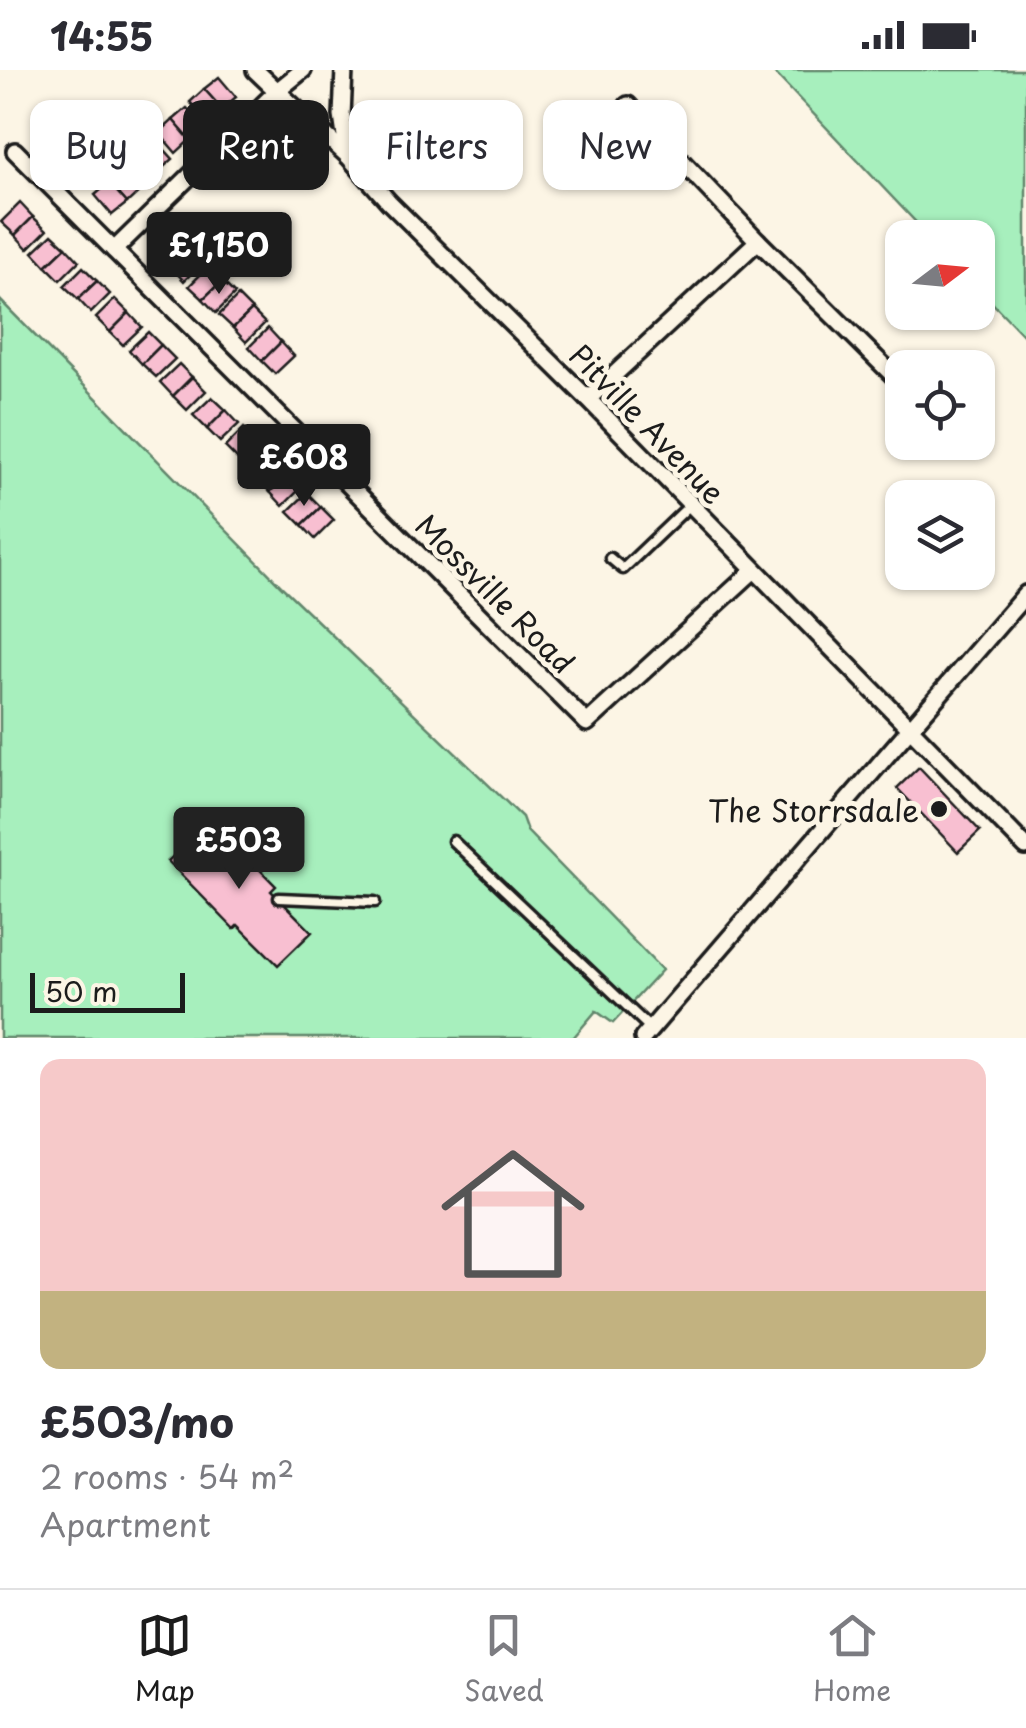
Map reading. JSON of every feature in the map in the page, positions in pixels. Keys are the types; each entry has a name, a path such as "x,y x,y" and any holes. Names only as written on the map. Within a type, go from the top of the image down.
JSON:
{"street":[{"name":"Pitville Avenue","path":"256,70 348,156 1026,847"},
{"path":"15,151 114,250 302,70"},
{"path":"344,70 342,116 348,156"},
{"path":"687,167 885,367"},
{"path":"588,399 758,241"},
{"name":"Mossville Road","path":"114,250 587,722 753,571"},
{"path":"646,1033 1026,594"}],"lane":[{"path":"610,558 623,568 690,506"},
{"path":"453,840 646,1033"},
{"path":"278,898 375,902"}],"green space":[{"path":"772,70 1026,70 1026,338 995,306 995,220 914,220"},
{"path":"0,300 281,586 522,817 527,831 662,970 613,1023 596,1011 573,1038 0,1038"}],"building":[{"path":"219,77 236,97 214,100 204,89"},
{"path":"204,89 214,100 192,100"},
{"path":"183,111 183,132 173,120"},
{"path":"173,120 183,132 183,146 176,153 163,138 163,129"},
{"path":"163,148 173,159 163,168"},
{"path":"101,190 115,190 127,203 112,215 95,195"},
{"path":"115,190 141,190 127,203"},
{"path":"20,203 33,217 15,235 1,222"},
{"path":"33,217 47,230 28,249 15,235"},
{"path":"52,234 66,247 46,266 33,252"},
{"path":"176,235 190,248 171,267 158,253"},
{"path":"66,247 79,261 60,280 46,266"},
{"path":"190,248 203,262 184,281 171,267"},
{"path":"83,267 97,281 78,299 64,286"},
{"path":"208,267 222,281 203,299 189,286"},
{"path":"97,281 110,294 91,313 78,299"},
{"path":"222,281 235,294 216,313 203,299"},
{"path":"238,296 252,310 233,328 219,315"},
{"path":"115,299 129,313 110,332 96,318"},
{"path":"252,310 265,323 246,342 233,328"},
{"path":"129,313 142,327 123,345 110,332"},
{"path":"268,328 281,342 262,361 249,347"},
{"path":"148,332 161,345 142,364 129,350"},
{"path":"281,342 294,356 275,374 262,361"},
{"path":"161,345 175,359 156,377 142,364"},
{"path":"179,364 192,377 173,396 160,382"},
{"path":"192,377 206,391 187,410 173,396"},
{"path":"212,397 226,410 207,429 193,415"},
{"path":"226,410 239,424 220,442 207,429"},
{"path":"244,428 257,442 239,461 225,447"},
{"path":"257,442 271,456 252,474 239,461"},
{"path":"275,460 289,473 270,492 257,478"},
{"path":"289,473 302,487 283,506 270,492"},
{"path":"307,493 321,507 302,525 288,511"},
{"path":"321,507 334,520 315,539 302,525"},
{"name":"The Storrsdale","path":"919,767 980,831 958,852 897,788"},
{"path":"211,820 276,886 271,891 312,932 278,965 238,925 234,929 168,861"}],"place":[{"name":"The Storrsdale","path":"939,809"}]}
